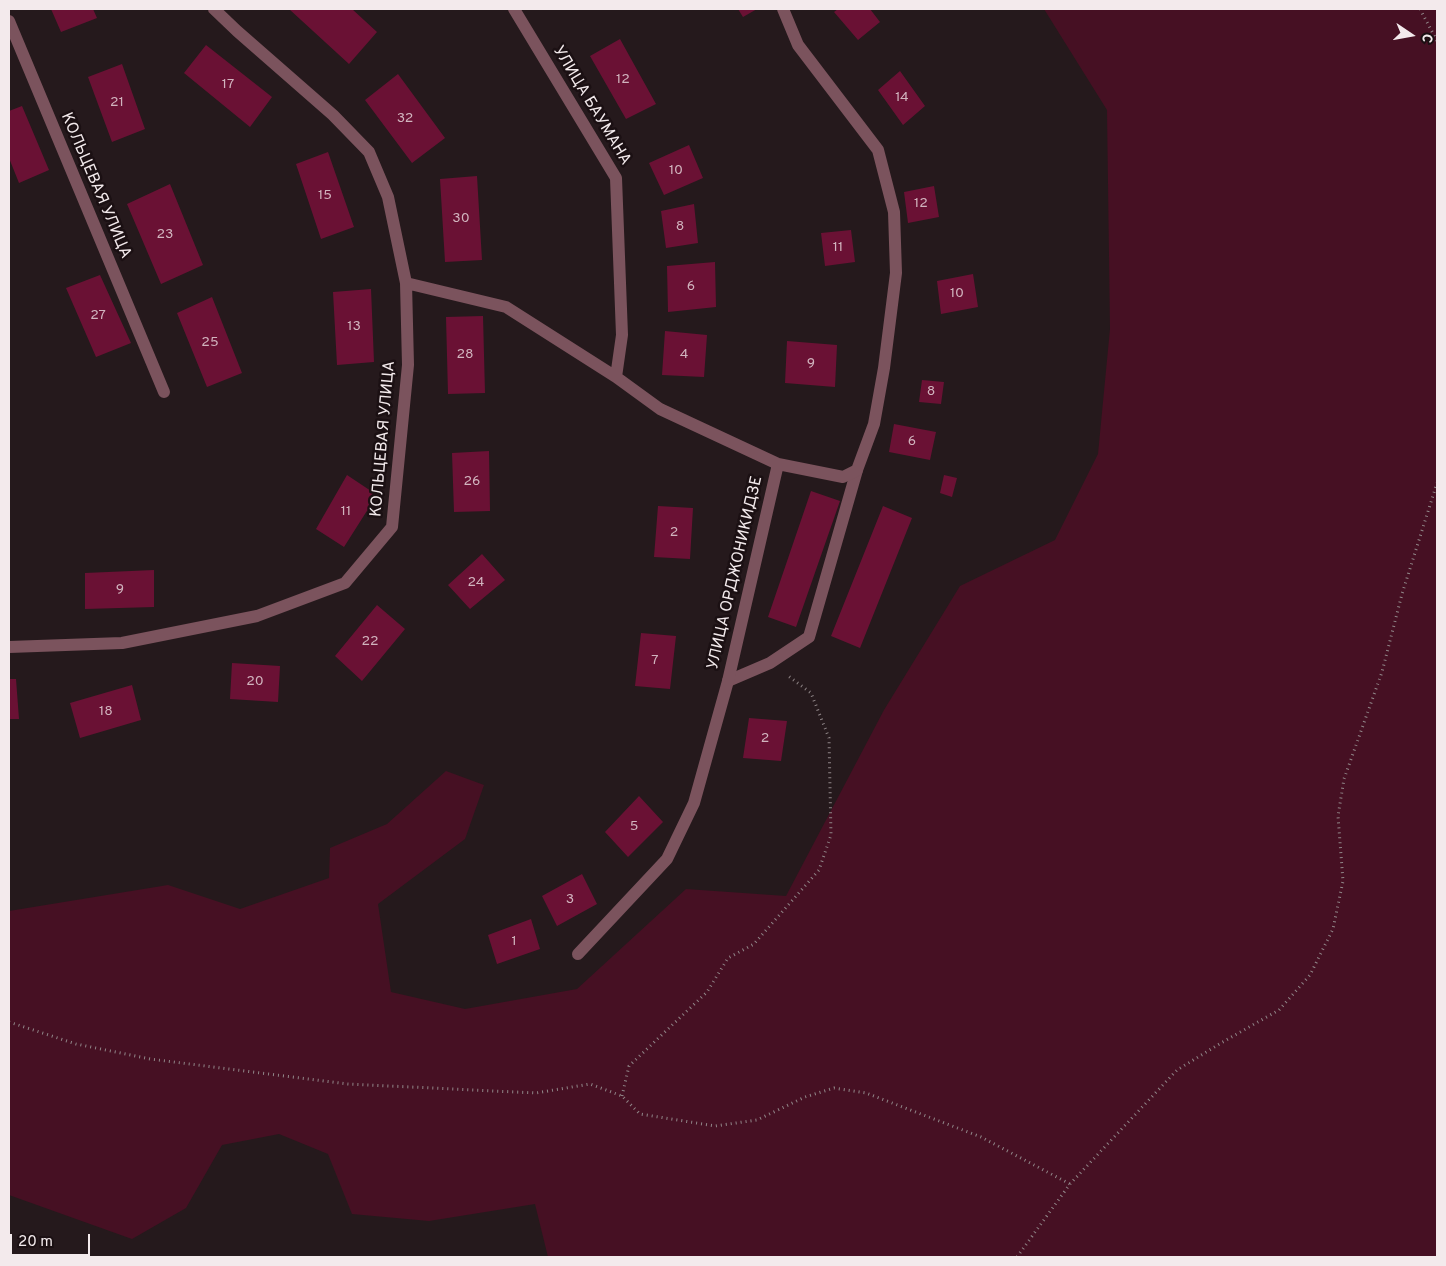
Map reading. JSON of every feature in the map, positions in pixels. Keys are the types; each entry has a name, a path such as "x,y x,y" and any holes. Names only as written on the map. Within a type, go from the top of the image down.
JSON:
{"street":[{"name":"КОЛЬЦЕВАЯ УЛИЦА","path":"9,647 122,643 257,616 345,583 392,527 408,365 406,283 388,197 369,152 333,115 237,32 214,9"},
{"name":"УЛИЦА БАУМАНА","path":"514,9 616,178 622,335 616,377"},
{"path":"728,681 770,664 809,637 857,470 874,424 884,368 896,272 894,212 878,150 798,45 783,9"},
{"name":"КОЛЬЦЕВАЯ УЛИЦА","path":"9,21 164,392"},
{"path":"406,283 506,308 616,377 660,409 778,464"},
{"name":"УЛИЦА ОРДЖОНИКИДЗЕ","path":"578,954 668,859 694,803 728,681 778,464 843,477 857,470"}],"path":[{"path":"1420,9 1437,41"},
{"path":"1017,1257 1070,1184 1177,1070 1221,1042 1279,1010 1310,975 1333,929 1343,881 1338,816 1344,779 1382,672 1402,594 1437,483"},
{"path":"622,1096 630,1066 707,992 728,958 754,944 819,870 831,835 829,738 811,693 770,664"},
{"path":"9,1022 76,1044 150,1059 338,1083 536,1093 590,1084 622,1096 640,1114 716,1126 757,1120 805,1097 834,1088 866,1093 981,1137 1070,1184"}],"shaded area":[{"path":"1044,9 1437,9 1437,1257 548,1257 535,1204 429,1221 352,1214 328,1154 279,1134 222,1145 186,1208 132,1239 9,1195 9,911 168,885 240,909 329,878 330,848 387,824 446,771 484,785 465,839 378,904 391,992 465,1009 577,989 686,889 786,896 884,710 960,586 1055,540 1098,454 1110,329 1107,110"}],"building":[{"path":"51,9 93,9 97,18 61,32"},
{"path":"289,9 352,9 377,32 349,64"},
{"path":"738,9 757,9 743,17"},
{"path":"838,9 870,9 880,22 858,40 834,12"},
{"path":"620,39 656,104 626,119 590,56"},
{"path":"206,45 272,97 250,127 184,73"},
{"path":"122,64 145,129 112,142 88,77"},
{"path":"900,71 925,106 903,125 878,90"},
{"path":"398,74 445,138 412,163 365,100"},
{"path":"22,106 49,170 19,183 9,158 9,111"},
{"path":"689,145 703,178 664,195 649,163"},
{"path":"328,152 354,227 321,239 296,164"},
{"path":"477,176 482,260 445,262 440,179"},
{"path":"170,184 203,265 161,284 127,204"},
{"path":"934,186 939,217 908,223 904,192"},
{"path":"694,204 698,243 666,248 661,211"},
{"path":"851,230 855,262 825,266 821,233"},
{"path":"715,262 716,307 668,312 667,266"},
{"path":"973,274 978,307 941,314 937,281"},
{"path":"100,275 131,343 96,357 66,288"},
{"path":"371,289 374,362 337,365 333,292"},
{"path":"212,297 242,373 207,387 177,313"},
{"path":"483,316 485,393 448,394 446,317"},
{"path":"665,331 707,335 704,377 662,375"},
{"path":"787,341 837,345 835,387 785,383"},
{"path":"922,380 944,382 941,404 919,402"},
{"path":"894,424 936,432 930,460 889,452"},
{"path":"489,451 490,511 454,512 452,453"},
{"path":"347,475 377,495 344,547 316,529"},
{"path":"944,475 957,478 952,497 940,493"},
{"path":"811,491 840,501 796,627 768,617"},
{"path":"658,506 693,508 690,559 654,557"},
{"path":"883,506 912,518 860,648 831,636"},
{"path":"482,554 505,580 470,609 448,585"},
{"path":"154,570 154,607 85,609 85,573"},
{"path":"377,605 405,629 362,681 335,656"},
{"path":"641,633 676,636 670,689 635,686"},
{"path":"232,663 280,666 278,702 230,699"},
{"path":"9,679 16,679 19,719 9,719"},
{"path":"132,685 141,720 80,738 70,703"},
{"path":"749,718 787,721 781,761 743,758"},
{"path":"639,796 663,822 628,857 605,832"},
{"path":"582,874 597,904 557,926 542,896"},
{"path":"531,919 540,949 497,964 488,935"}]}
